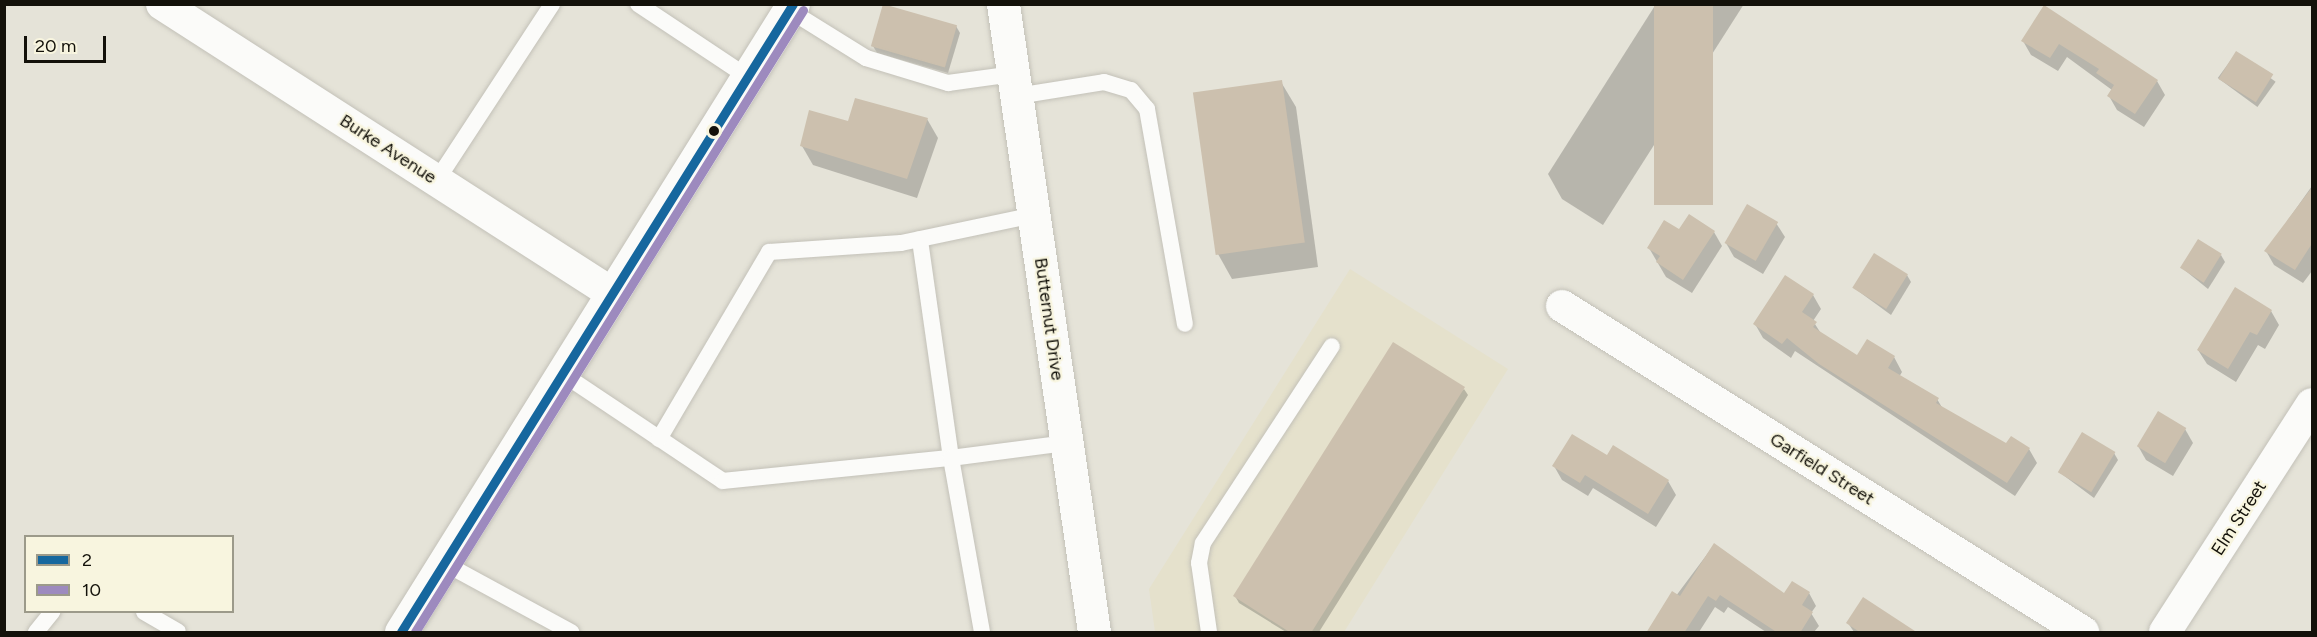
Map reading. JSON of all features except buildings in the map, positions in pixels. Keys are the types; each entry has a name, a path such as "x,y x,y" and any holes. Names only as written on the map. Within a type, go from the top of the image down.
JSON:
{"street":[{"name":"Burke Avenue","path":"162,4 613,294"},
{"name":"Butternut Drive","path":"1004,4 1094,633"},
{"path":"401,633 791,7"},
{"name":"Garfield Street","path":"1562,306 2083,633"},
{"name":"Elm Street","path":"2165,633 2313,404"}],"lane":[{"path":"437,180 552,4"},
{"path":"640,5 748,76"},
{"path":"791,7 866,58 948,82 1015,85 1104,82 1131,90 1147,109 1185,324"},
{"path":"659,439 770,252 920,239 1034,215"},
{"path":"920,239 951,458 982,633"},
{"path":"1209,633 1198,562 1203,543 1332,346"},
{"path":"563,374 723,481 951,458 1066,443"},
{"path":"444,563 571,633"},
{"path":"36,633 51,613"},
{"path":"146,613 178,633"}],"shaded area":[{"path":"1350,269 1508,369 1344,632 1155,632 1149,589"}],"transit line":[{"name":"2","path":"401,632 793,4"},
{"name":"10","path":"415,632 803,10"}]}
